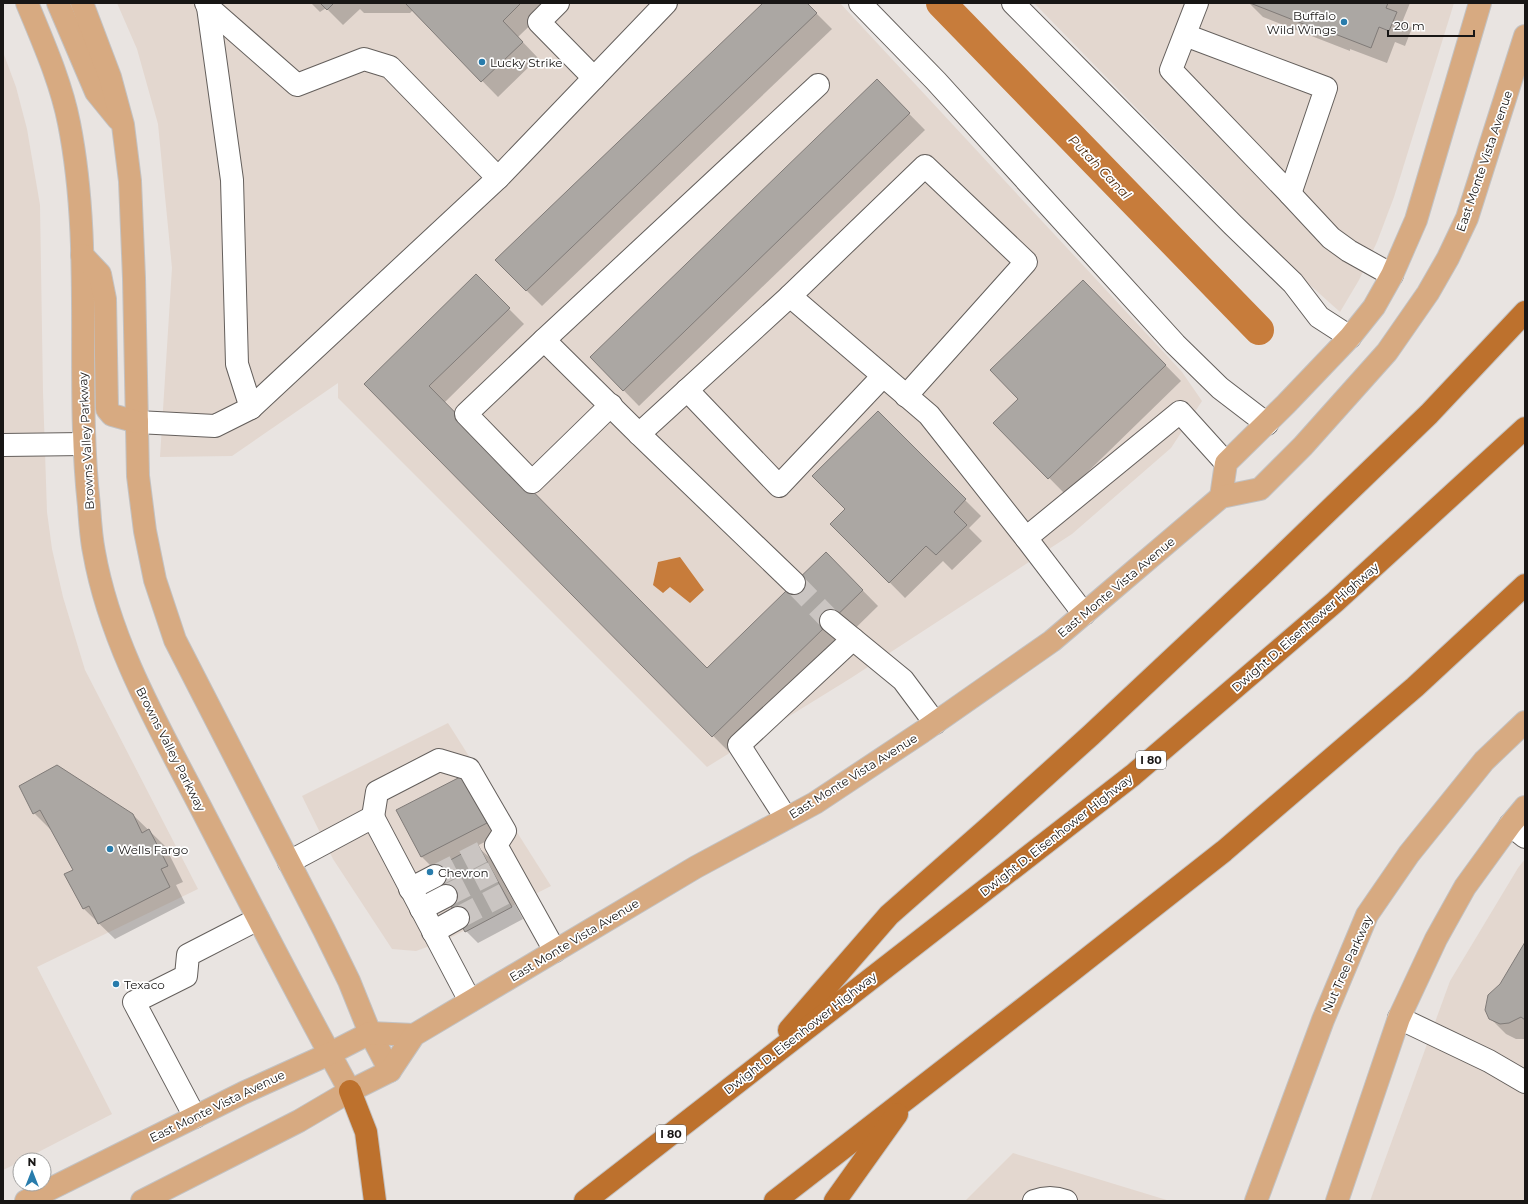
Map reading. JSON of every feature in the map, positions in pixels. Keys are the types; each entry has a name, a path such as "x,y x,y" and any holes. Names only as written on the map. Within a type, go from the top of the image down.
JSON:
{"highway":[{"path":"757,1067 889,915 1091,735 1266,571 1428,414 1525,312"},
{"name":"Dwight D. Eisenhower Highway","path":"585,1201 1133,775 1335,602 1525,428"},
{"path":"775,1201 1224,851 1415,687 1525,585"},
{"path":"350,1091 366,1132 375,1201"},
{"path":"835,1201 911,1094"}],"main road":[{"name":"Browns Valley Parkway","path":"27,3 61,93 69,123 78,189 82,255 84,444 86,478 94,552 104,594 118,637 154,718 258,919 350,1091"},
{"path":"58,3 96,92 123,125"},
{"path":"82,3 110,77 123,125 133,217 138,476 145,531 155,580 175,640 349,981 370,1033 390,1071"},
{"path":"1221,497 1226,463 1267,424 1350,337 1374,307 1392,275 1416,220 1480,3"},
{"name":"East Monte Vista Avenue","path":"142,1201 298,1121 350,1091 390,1071 414,1035 696,868 815,803 1052,641 1221,497 1260,489 1266,484 1308,441 1387,352 1428,293 1448,258 1467,218 1525,36"},
{"path":"82,255 100,274 105,299 108,409 112,415 137,422"},
{"name":"Nut Tree Parkway","path":"1256,1201 1323,1020 1367,915 1409,854 1484,761 1525,722"},
{"path":"1338,1201 1399,1018 1436,939 1465,887 1518,831 1525,807"},
{"name":"East Monte Vista Avenue","path":"26,1201 243,1092 329,1054 370,1033 414,1035"}],"lane":[{"path":"558,3 539,22 594,78"},
{"path":"137,422 215,426 251,408 498,178 666,3"},
{"path":"860,3 936,81 1175,344 1220,388 1267,424"},
{"path":"1013,3 1233,225 1293,283 1319,317 1350,337"},
{"path":"1196,3 1171,70 1331,238 1349,251 1392,275"},
{"path":"207,5 297,84 364,59 390,67 498,178"},
{"path":"207,5 224,113 232,180 237,364 251,408"},
{"path":"1184,35 1326,88 1290,194"},
{"path":"610,405 532,482 466,414 818,84"},
{"path":"639,434 790,296 925,166 1026,262 906,396"},
{"path":"790,296 929,415 1084,614"},
{"path":"544,340 794,583"},
{"path":"687,390 779,486 883,376"},
{"path":"1026,538 1180,412 1226,463"},
{"path":"3,445 84,444"},
{"path":"831,621 903,680 935,722"},
{"path":"786,818 739,745 853,639"},
{"path":"470,1001 420,909 373,817 377,792 439,760 469,769 505,831 489,849 512,890 555,951"},
{"path":"289,862 373,817"},
{"path":"410,889 435,876"},
{"path":"420,909 446,896"},
{"path":"433,932 458,918"},
{"path":"194,1117 134,1002 186,976 188,955 258,919"},
{"path":"1399,1018 1489,1061 1525,1082"},
{"path":"1034,1201 1042,1198 1058,1198 1066,1201"}],"shaded area":[{"path":"117,3 840,3 1182,372 1202,401 1171,448 1072,534 851,678 707,767 338,398 338,383 232,456 160,457 172,268 158,124 137,49"},
{"path":"1034,3 1454,3 1394,197 1377,242 1359,280 1340,312 1301,277"},
{"path":"3,52 16,87 27,129 40,205 43,392 47,512 52,549 63,597 85,670 198,889 37,967 112,1114 38,1152 12,1152 12,1166 3,1170"},
{"path":"680,557 704,590 690,603 670,587 663,593 653,585 658,562"},
{"path":"448,723 551,886 446,940 416,951 392,949 333,859 302,796"},
{"path":"1525,859 1525,1201 1370,1201 1450,981 1518,868"},
{"path":"1013,1153 1170,1201 965,1201"}],"building":[{"path":"320,3 334,3 327,10"},
{"name":"Lucky Strike","path":"405,3 521,3 503,21 523,42 481,82"},
{"path":"763,3 807,3 817,13 526,291 495,260"},
{"name":"Buffalo Wild Wings","path":"1250,3 1388,3 1386,8 1397,12 1389,31 1379,27 1371,48 1335,34 1334,36"},
{"path":"877,79 910,113 623,391 590,357"},
{"path":"476,274 510,308 429,386 707,668 826,552 863,590 712,737 364,384"},
{"path":"1083,280 1166,365 1048,479 993,423 1018,399 990,370"},
{"path":"878,411 966,499 954,512 967,525 936,555 926,546 889,583 830,524 845,509 812,476"},
{"name":"Wells Fargo","path":"57,765 133,814 142,833 149,829 168,866 161,869 170,887 98,924 89,906 83,909 64,874 73,870 40,810 33,814 19,786"},
{"path":"462,776 487,823 421,857 396,810"},
{"path":"478,845 512,907 465,932 432,870"},
{"path":"1525,942 1525,1020 1521,1017 1509,1023 1500,1024 1489,1019 1485,1010 1488,995 1500,984"}],"waterway":[{"name":"Putah Canal","path":"941,3 1259,330"}],"tunnel":[{"path":"794,583 831,621"},
{"path":"435,876 482,852"},
{"path":"446,896 493,872"},
{"path":"458,918 504,894"}],"place":[{"name":"Buffalo Wild Wings","path":"1344,22"},
{"name":"Lucky Strike","path":"482,62"},
{"name":"Wells Fargo","path":"110,849"},
{"name":"Chevron","path":"430,872"},
{"name":"Texaco","path":"116,984"}]}
